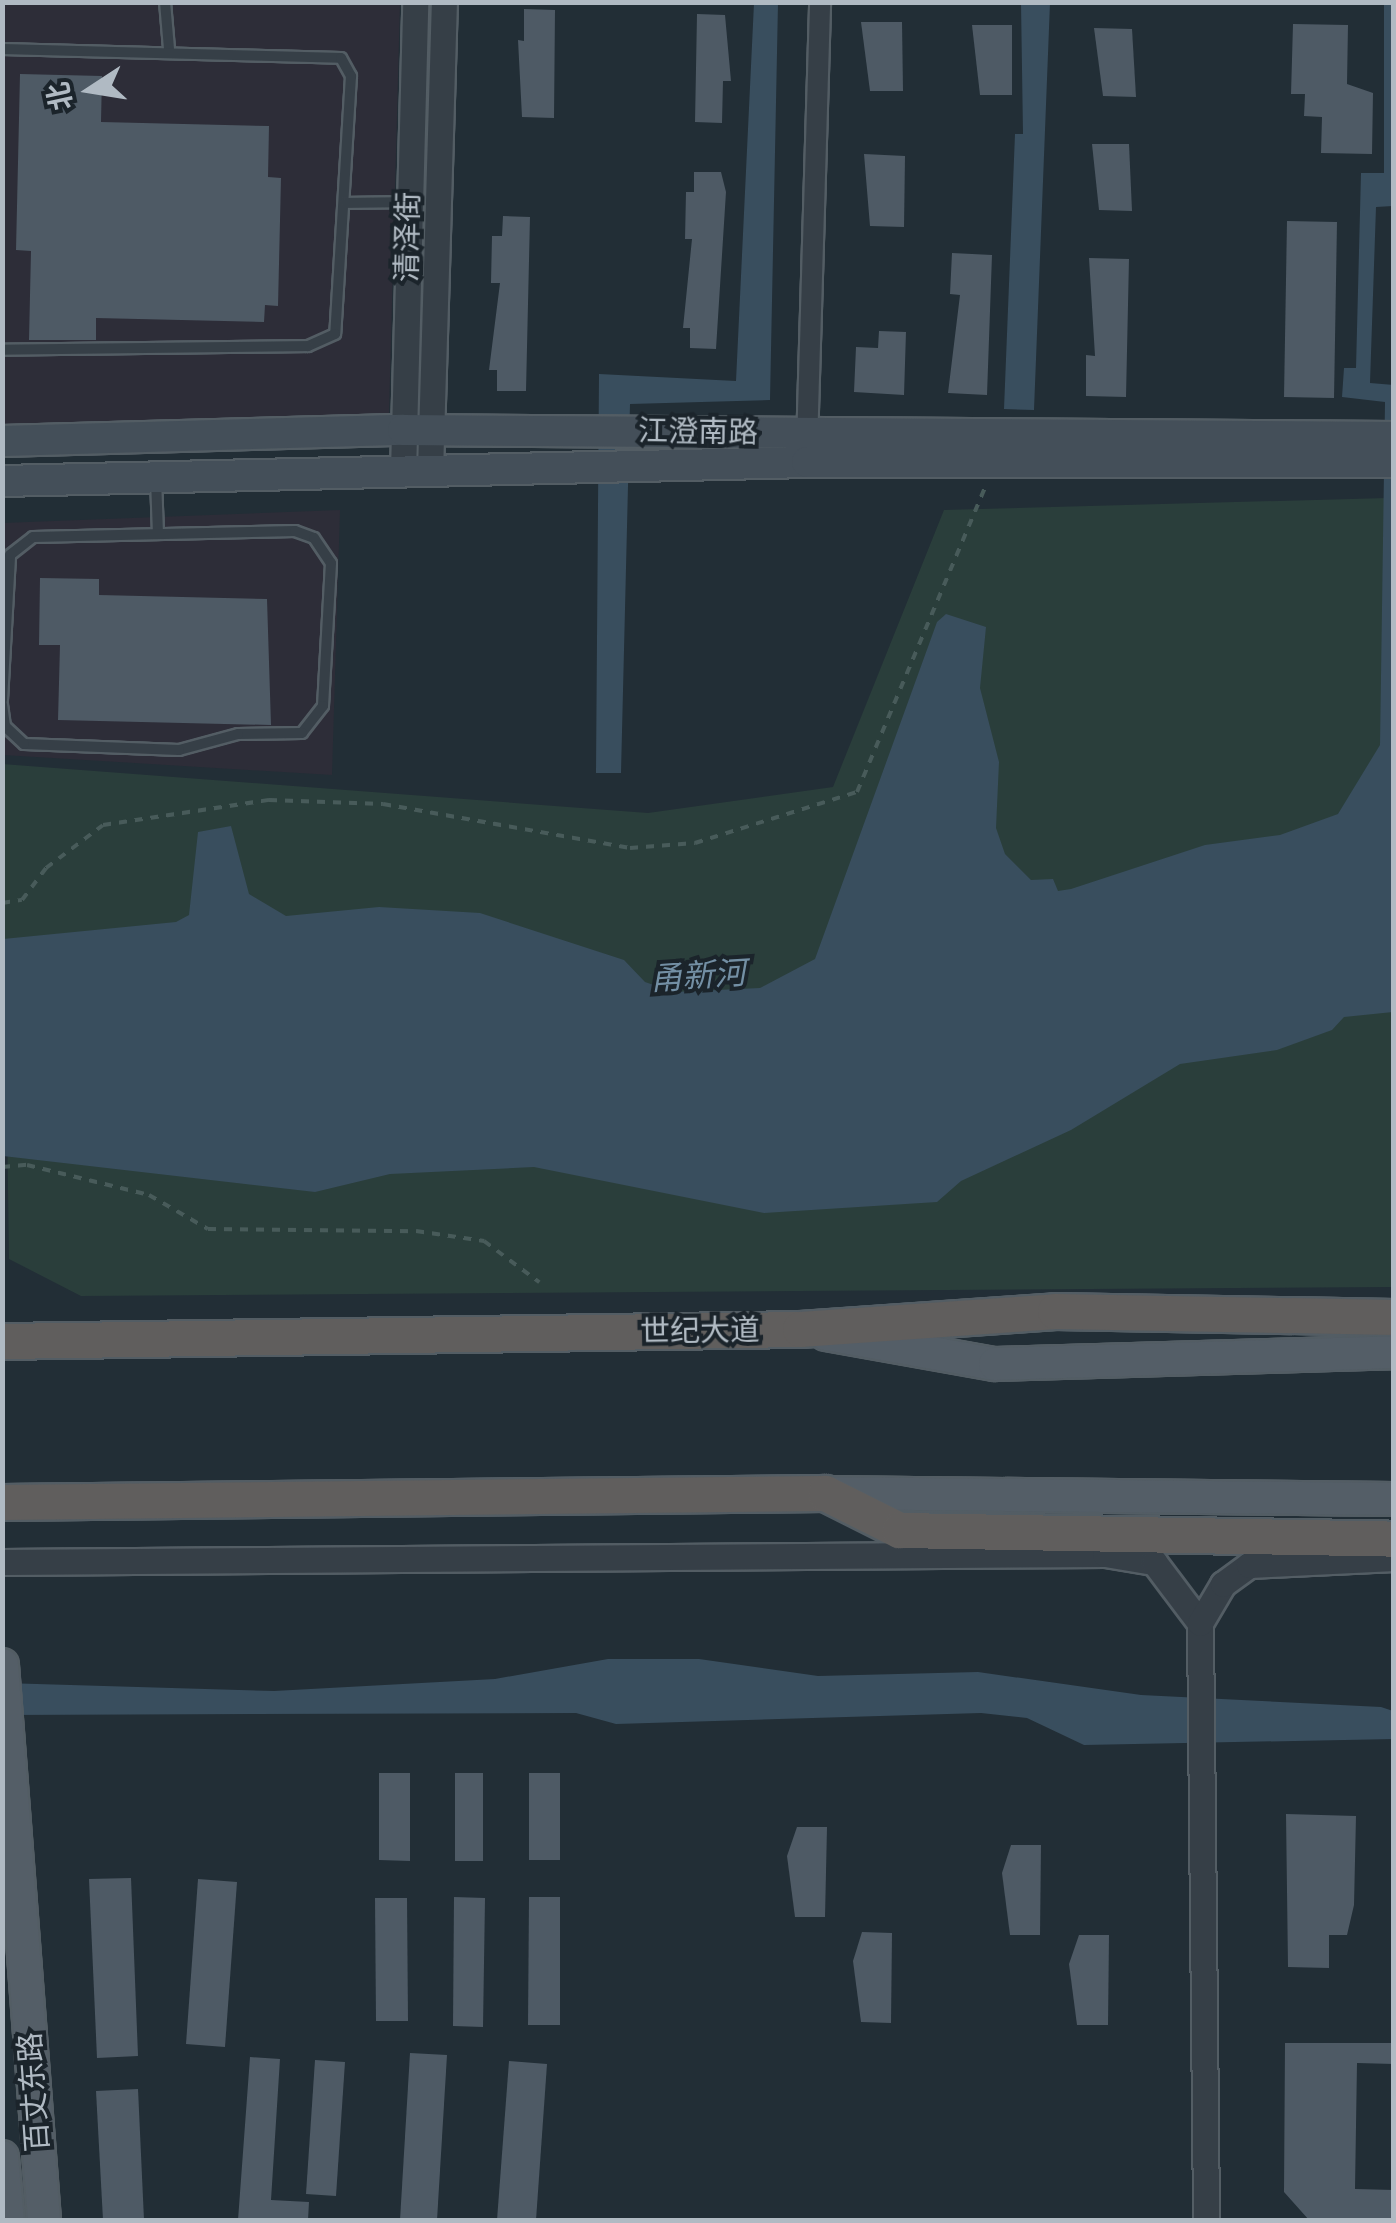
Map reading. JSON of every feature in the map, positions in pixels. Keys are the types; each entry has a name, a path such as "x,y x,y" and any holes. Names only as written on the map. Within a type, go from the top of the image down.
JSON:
{"highway":[{"path":"800,1329 1032,1312 1394,1317"},
{"name":"世纪大道","path":"2,1341 800,1329"},
{"path":"2,1502 825,1493 899,1530 1394,1539"}],"main road":[{"name":"江澄南路","path":"2,442 417,430 807,448 1394,462"},
{"name":"江澄南路","path":"2,481 416,472 807,448 1394,436"},
{"name":"世纪大道","path":"800,1329 995,1364 1394,1352"},
{"path":"825,1493 1394,1500"},
{"name":"百丈东路","path":"2,1664 44,2220"},
{"name":"百丈东路","path":"2,2157 8,2220"}],"street":[{"name":"清泽街","path":"414,2 409,202 417,430"},
{"name":"清泽街","path":"416,472 444,2"},
{"path":"807,448 820,2"},
{"path":"2,1562 1105,1554 1154,1562 1172,1578 1200,1623"},
{"path":"1206,2220 1200,1623 1223,1584 1248,1565 1394,1558"}],"lane":[{"path":"165,2 169,49"},
{"path":"2,49 169,49 341,58 351,76 341,321 324,341 2,350"},
{"path":"346,204 409,202"},
{"path":"156,478 158,534"},
{"path":"295,531 324,548 331,563 322,706 312,729 178,750 24,744 5,726 2,702 10,555 20,544 47,535 158,534 295,531"}],"path":[{"path":"2,903 22,900 46,868 102,825 269,800 383,804 630,848 695,844 856,792 986,486"},
{"path":"2,1167 27,1165 149,1195 208,1229 416,1231 484,1241 539,1282"}],"shaded area":[{"path":"2,3 400,3 389,414 3,426"},
{"path":"340,510 332,775 3,755 2,523"}],"green space":[{"path":"1387,498 1393,1287 81,1296 9,1259 2,764 648,813 833,787 944,510"}],"water":[{"path":"754,3 778,3 770,400 630,404 621,773 596,773 599,374 736,381"},
{"path":"1021,3 1050,3 1034,410 1004,409 1015,134 1023,134"},
{"path":"1384,3 1393,3 1393,206 1376,207 1370,383 1394,385 1393,1012 1344,1017 1332,1030 1277,1050 1180,1064 1071,1130 961,1181 937,1202 764,1213 534,1167 390,1174 315,1192 3,1156 3,939 176,922 189,915 198,832 231,826 249,894 286,916 379,907 480,913 624,960 645,982 674,992 760,988 815,959 937,622 946,614 986,627 980,688 999,762 996,828 1005,854 1031,880 1053,879 1058,891 1071,889 1205,845 1280,835 1338,814 1380,745 1385,402 1342,397 1344,368 1356,368 1361,173 1384,173"},
{"path":"608,1659 699,1659 818,1676 978,1672 1141,1695 1381,1707 1393,1711 1394,1739 1084,1745 1027,1718 981,1713 616,1724 576,1713 3,1715 3,1683 274,1691 495,1679"}],"building":[{"path":"524,9 555,10 554,118 522,117 518,40 524,41"},
{"path":"697,14 725,15 731,81 723,81 722,123 695,122"},
{"path":"861,22 902,22 903,91 870,91"},
{"path":"1293,24 1348,25 1347,84 1373,93 1372,154 1321,153 1322,117 1304,116 1305,94 1291,94"},
{"path":"972,25 1012,25 1012,95 980,95"},
{"path":"1094,28 1132,29 1136,97 1103,96"},
{"path":"20,74 102,76 101,122 269,126 268,177 281,178 278,306 265,305 264,322 96,318 96,340 29,340 31,251 16,250"},
{"path":"1092,144 1129,144 1132,211 1099,210"},
{"path":"864,154 905,156 904,227 870,226"},
{"path":"694,172 721,172 726,192 716,349 690,348 690,328 683,328 692,239 685,239 686,192 694,192"},
{"path":"503,216 530,217 526,391 497,391 497,370 489,370 500,283 491,283 492,236 502,236"},
{"path":"1287,221 1337,222 1334,398 1284,397"},
{"path":"952,253 992,255 987,395 948,393 960,295 950,294"},
{"path":"1089,258 1129,259 1126,397 1086,396 1086,355 1095,356"},
{"path":"879,331 906,332 904,395 854,392 856,347 878,348"},
{"path":"40,578 99,579 99,595 267,599 271,725 58,720 60,645 39,645"},
{"path":"379,1773 410,1773 410,1861 379,1860"},
{"path":"455,1773 483,1773 483,1861 455,1861"},
{"path":"529,1773 560,1773 560,1860 529,1860"},
{"path":"1286,1814 1356,1816 1354,1905 1347,1935 1329,1935 1329,1968 1288,1967"},
{"path":"797,1827 827,1827 825,1917 795,1917 787,1856"},
{"path":"1011,1845 1041,1845 1040,1935 1010,1935 1002,1873"},
{"path":"131,1878 138,2056 97,2058 89,1879"},
{"path":"198,1879 237,1882 225,2047 186,2044"},
{"path":"454,1897 485,1898 483,2027 453,2026"},
{"path":"529,1897 560,1897 560,2025 528,2025"},
{"path":"375,1898 407,1898 408,2021 376,2021"},
{"path":"862,1932 892,1933 891,2023 861,2022 853,1961"},
{"path":"1079,1935 1109,1935 1108,2025 1077,2025 1069,1964"},
{"path":"1285,2043 1394,2043 1394,2064 1357,2063 1355,2189 1394,2190 1394,2220 1309,2220 1284,2192"},
{"path":"410,2053 447,2055 437,2220 400,2220"},
{"path":"250,2057 280,2059 271,2200 309,2202 308,2220 238,2220"},
{"path":"315,2060 345,2062 336,2196 306,2194"},
{"path":"509,2061 547,2064 536,2220 497,2220"},
{"path":"138,2089 144,2220 103,2220 96,2091"}],"water label":[{"name":"甬新河","path":"698,976"}]}
